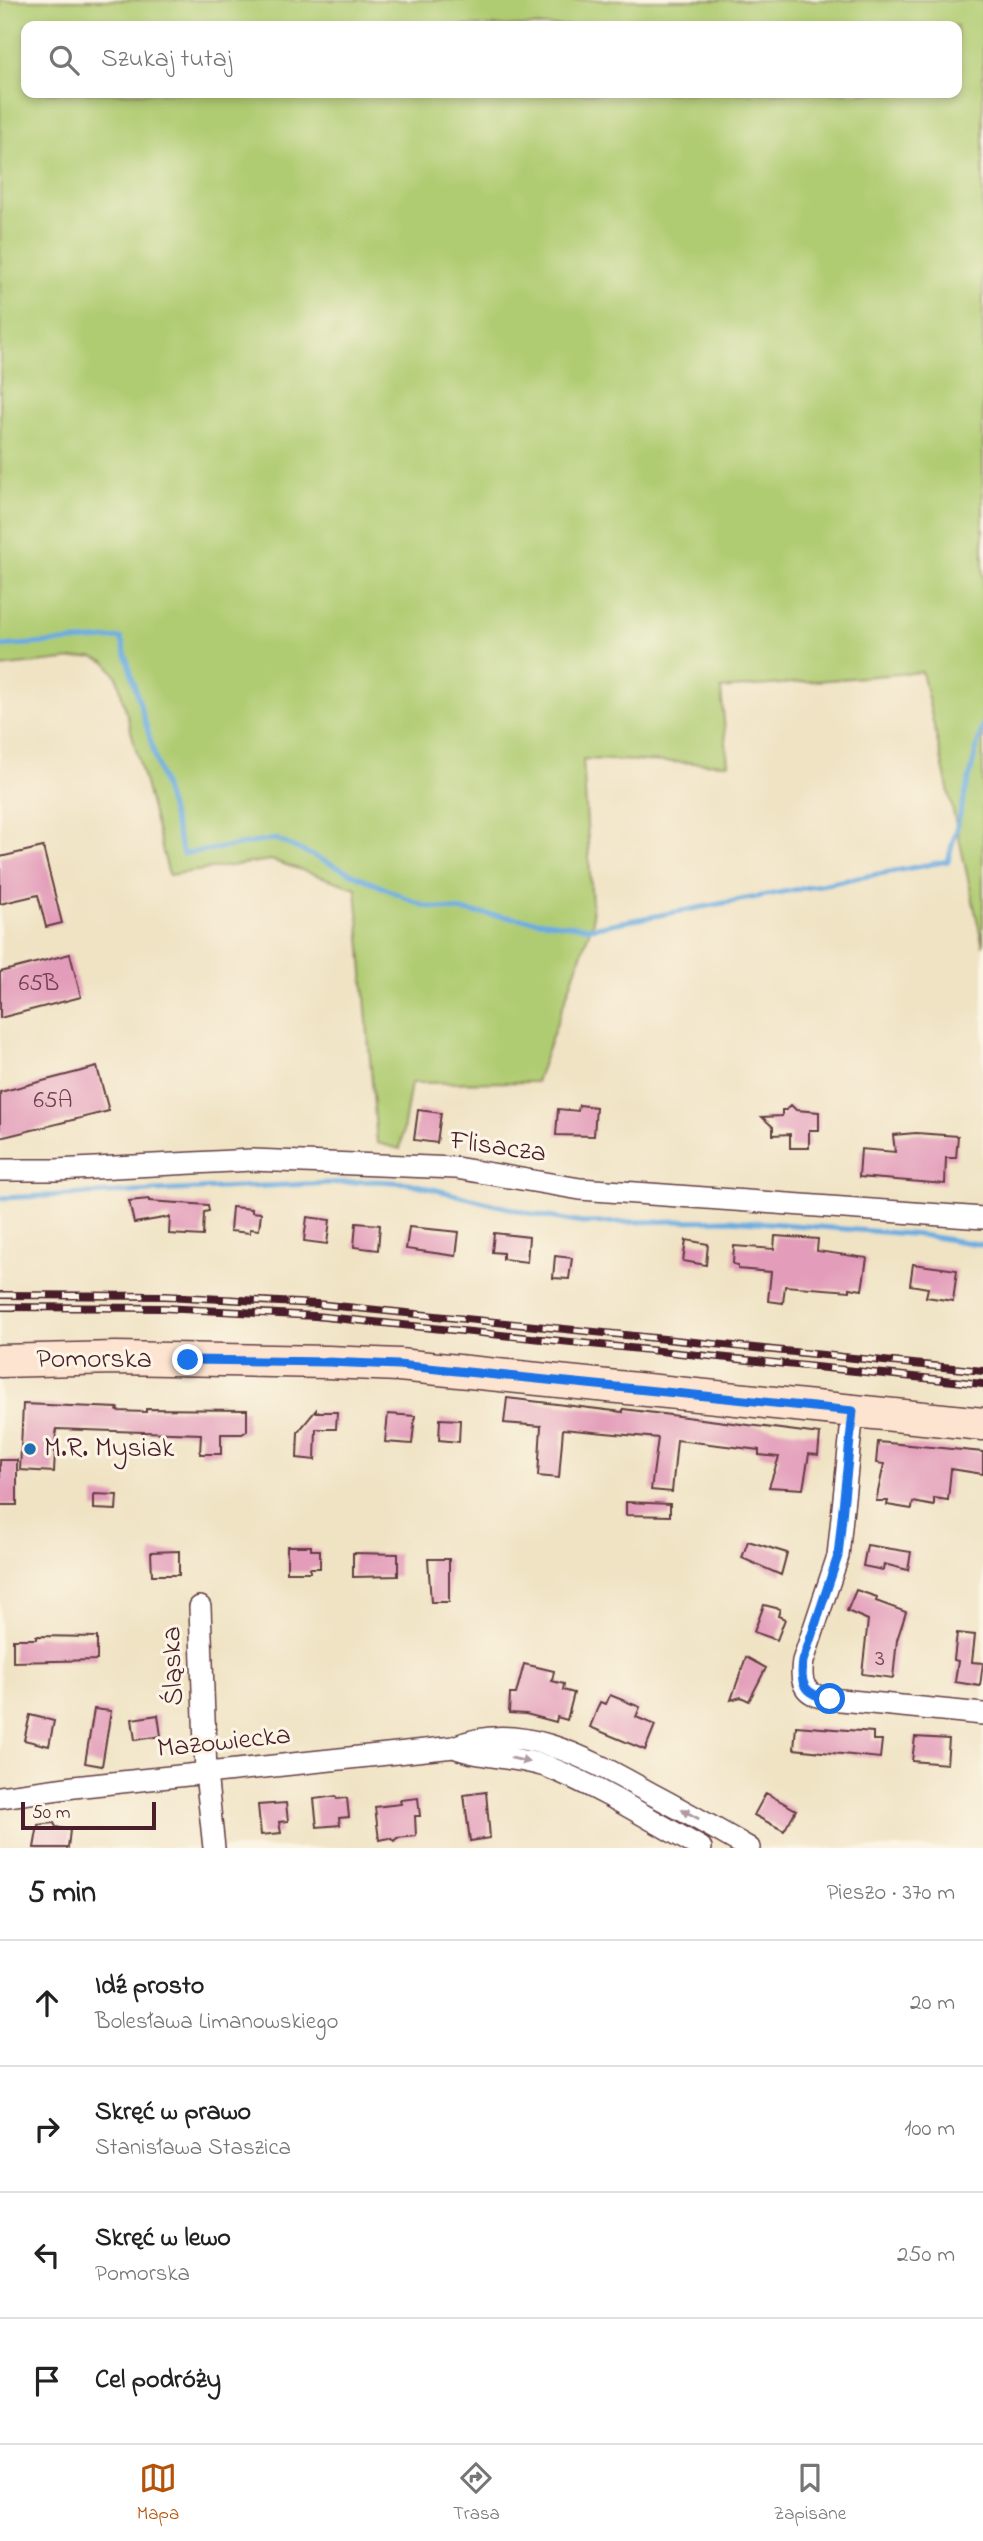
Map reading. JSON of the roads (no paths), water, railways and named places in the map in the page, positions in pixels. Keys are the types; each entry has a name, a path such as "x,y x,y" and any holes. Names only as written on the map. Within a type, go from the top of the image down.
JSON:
{"street":[{"name":"Flisacza","path":"3,1172 252,1160 456,1168 585,1190 982,1215"},
{"name":"Pomorska","path":"0,1361 76,1358 363,1363 983,1424"},
{"path":"853,1411 838,1556 803,1661 801,1676 805,1688 816,1696 983,1714"},
{"name":"Śląska","path":"200,1607 206,1773 214,1848"},
{"name":"Mazowiecka","path":"0,1797 454,1747 468,1741 518,1740 555,1746 590,1761 749,1848"},
{"name":"Mazowiecka","path":"454,1747 470,1754 515,1757 547,1767 578,1780 701,1848"}],"waterway":[{"path":"0,646 121,638 183,854 276,839 424,906 591,928 948,861 983,724"},
{"path":"0,1198 376,1181 409,1183 532,1214 582,1223 730,1220 921,1235 983,1245"}],"railway":[{"path":"0,1295 165,1296 317,1304 983,1371"},
{"path":"0,1307 163,1308 315,1316 983,1384"}],"place":[{"name":"M.R. Mysiak","path":"30,1449"}]}
